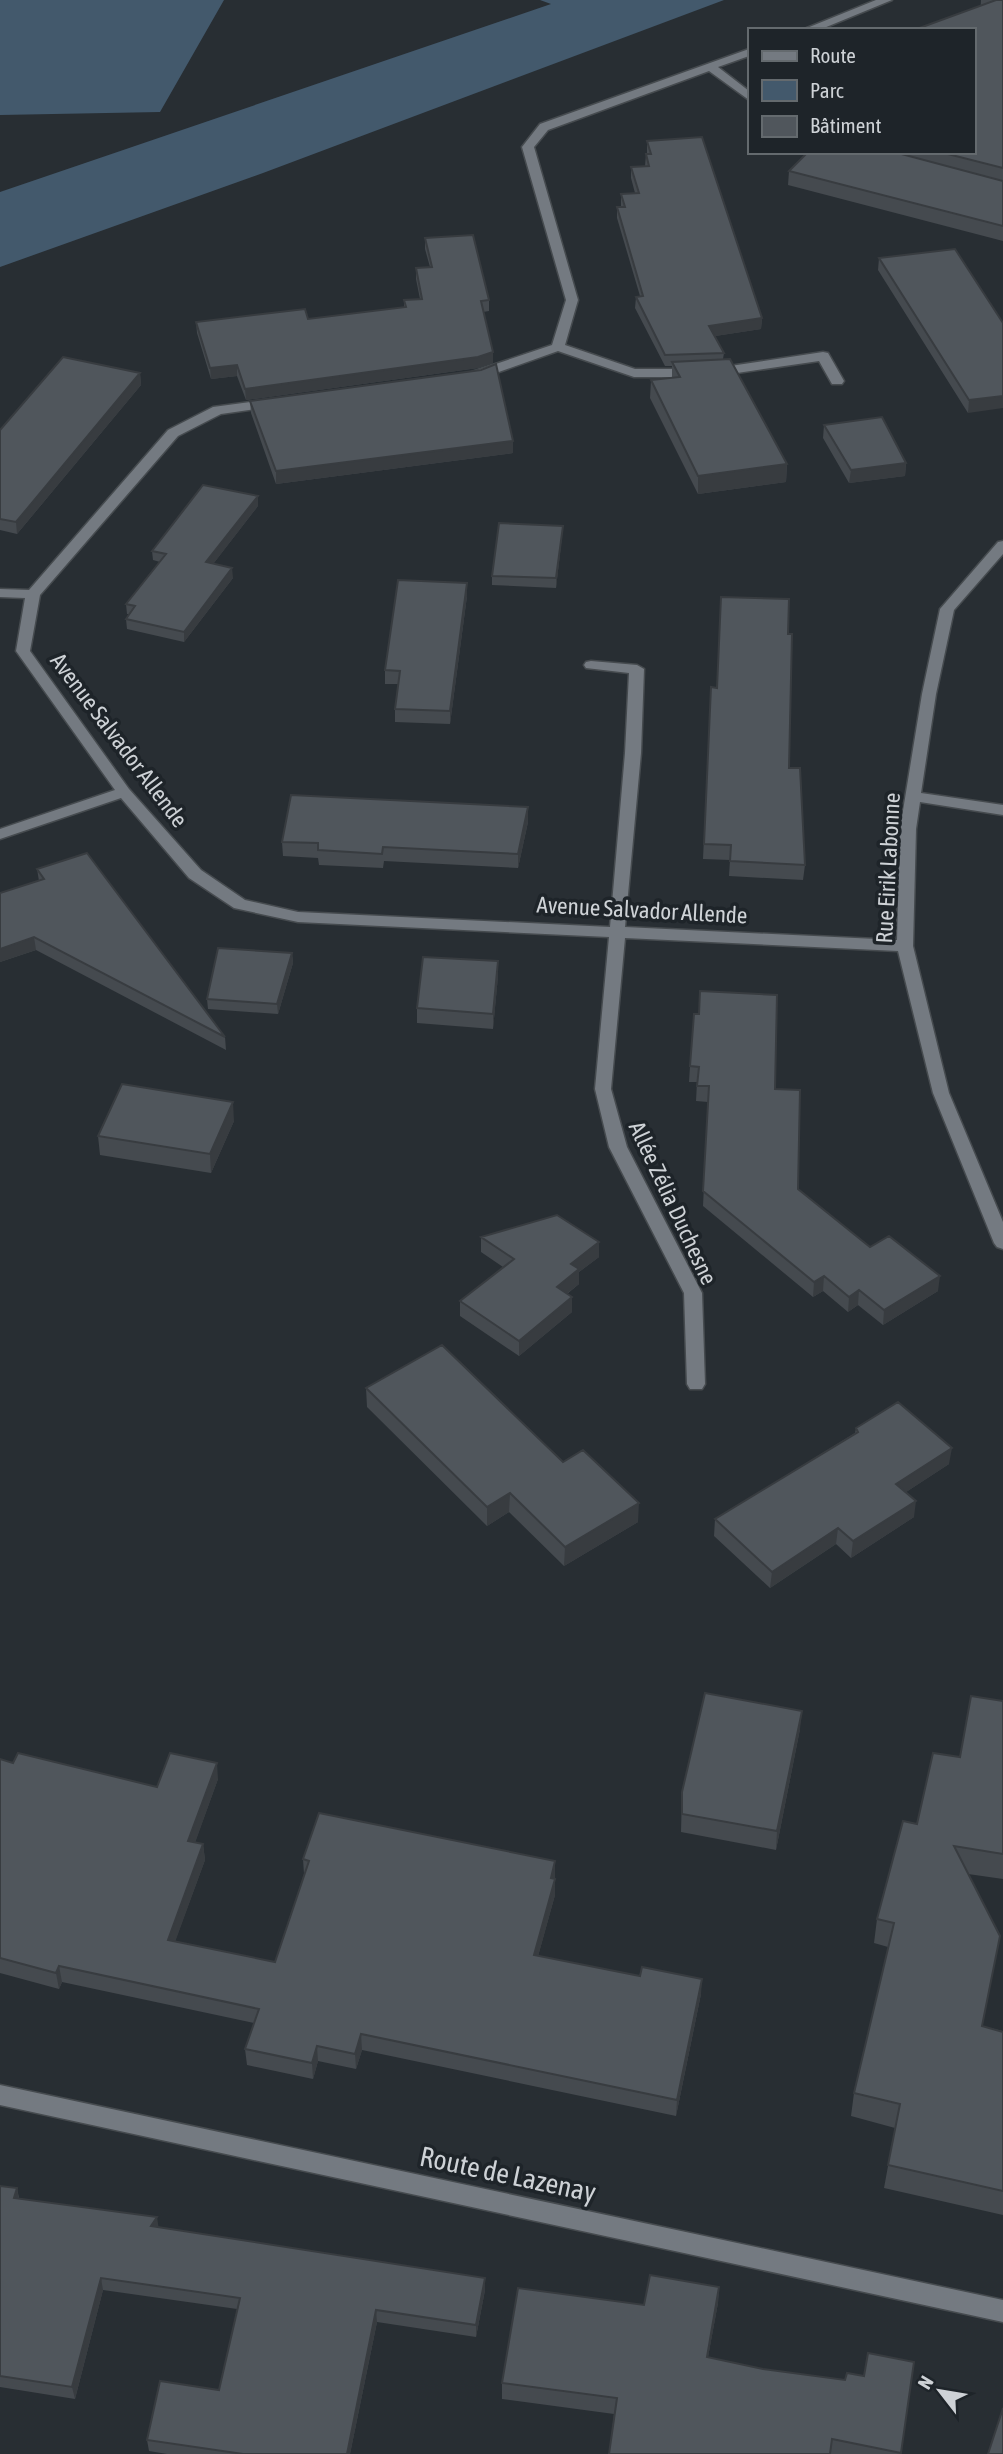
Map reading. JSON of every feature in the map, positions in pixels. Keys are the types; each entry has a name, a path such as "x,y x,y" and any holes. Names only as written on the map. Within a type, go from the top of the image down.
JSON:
{"street":[{"path":"813,28 886,0"},
{"path":"558,347 572,300 528,147 544,127 748,52"},
{"path":"711,67 748,96"},
{"path":"467,377 481,375 558,347 634,373 710,373 823,356 837,381"},
{"path":"0,593 33,594 173,433 218,410 288,401"},
{"name":"Rue Eirik Labonne","path":"1003,545 947,609 929,694 908,829 905,946 941,1093 1003,1243"},
{"name":"Avenue Salvador Allende","path":"33,594 23,651 124,792 195,874 240,904 298,916 905,946"},
{"name":"Allée Zélia Duchesne","path":"591,665 637,669 618,931 603,1089 618,1147 694,1293 696,1384"},
{"path":"0,834 124,792"},
{"path":"913,796 1003,810"},
{"name":"Route de Lazenay","path":"0,2095 1003,2311"}],"green space":[{"path":"0,0 224,0 160,112 0,115"},
{"path":"540,0 724,0 263,173 0,267 0,192 551,4"}],"building":[{"path":"996,0 1003,0 1003,168 948,154 975,154 975,28 919,28"},
{"path":"702,137 762,318 709,326 724,353 665,355 636,297 643,296 617,207 625,207 621,194 639,193 631,167 649,166 646,154 651,154 647,141"},
{"path":"806,154 902,154 1003,181 1003,226 789,171"},
{"path":"473,235 489,300 481,301 493,352 478,357 245,389 237,365 210,368 196,322 305,309 308,319 406,307 404,300 422,299 416,268 432,267 425,238"},
{"path":"955,249 1003,323 1003,396 969,400 879,258"},
{"path":"63,357 140,373 16,522 0,519 0,430"},
{"path":"730,359 787,464 698,476 651,380 680,377 672,362"},
{"path":"496,364 513,441 276,471 250,401 481,370"},
{"path":"882,417 906,463 851,470 824,425"},
{"path":"203,485 258,496 206,562 232,568 184,632 126,619 135,606 126,604 166,554 152,551"},
{"path":"499,523 563,526 556,578 492,576"},
{"path":"398,580 467,583 450,711 395,709 400,671 385,670"},
{"path":"721,597 789,599 788,634 792,634 789,768 800,768 805,865 730,861 731,845 704,844 711,687 717,688"},
{"path":"291,795 528,807 518,854 383,847 382,854 318,850 318,843 282,842"},
{"path":"87,853 225,1037 34,937 0,949 0,893 44,879 37,869"},
{"path":"218,948 292,953 277,1004 207,999"},
{"path":"423,957 498,961 493,1014 417,1008"},
{"path":"700,991 777,995 775,1089 800,1090 798,1189 870,1247 889,1236 940,1276 884,1310 859,1290 849,1297 824,1276 814,1282 703,1191 709,1086 697,1086 699,1067 690,1066 694,1014 699,1014"},
{"path":"122,1084 233,1102 210,1154 98,1136"},
{"path":"557,1215 599,1242 571,1264 579,1269 557,1287 572,1297 519,1341 460,1301 514,1259 481,1237"},
{"path":"442,1345 563,1462 583,1450 639,1503 565,1547 510,1493 487,1507 366,1388"},
{"path":"898,1402 952,1448 896,1484 916,1501 853,1541 838,1528 772,1572 715,1519 858,1432 856,1428"},
{"path":"705,1693 802,1711 777,1831 682,1814 682,1792"},
{"path":"971,1696 1003,1701 1003,1854 954,1846 1000,1936 982,2026 1003,2032 1003,2191 888,2165 900,2104 854,2093 894,1923 877,1919 903,1821 917,1824 933,1753 960,1757"},
{"path":"18,1753 157,1787 170,1753 217,1763 188,1841 203,1844 168,1940 275,1962 309,1861 303,1859 319,1813 555,1861 551,1878 555,1879 534,1955 640,1976 642,1967 702,1979 677,2100 361,2034 355,2054 317,2046 312,2063 245,2049 259,2009 59,1966 56,1973 0,1958 0,1759 13,1763"},
{"path":"0,2186 17,2188 14,2198 157,2217 151,2226 485,2278 476,2325 376,2310 347,2454 243,2454 147,2440 160,2381 219,2390 240,2298 101,2278 72,2387 0,2376"},
{"path":"650,2275 719,2287 707,2357 763,2369 845,2380 847,2373 864,2376 868,2353 914,2362 901,2453 832,2439 830,2454 609,2454 617,2398 502,2383 518,2288 644,2305"},
{"path":"1003,2408 1003,2454 988,2454"}]}
